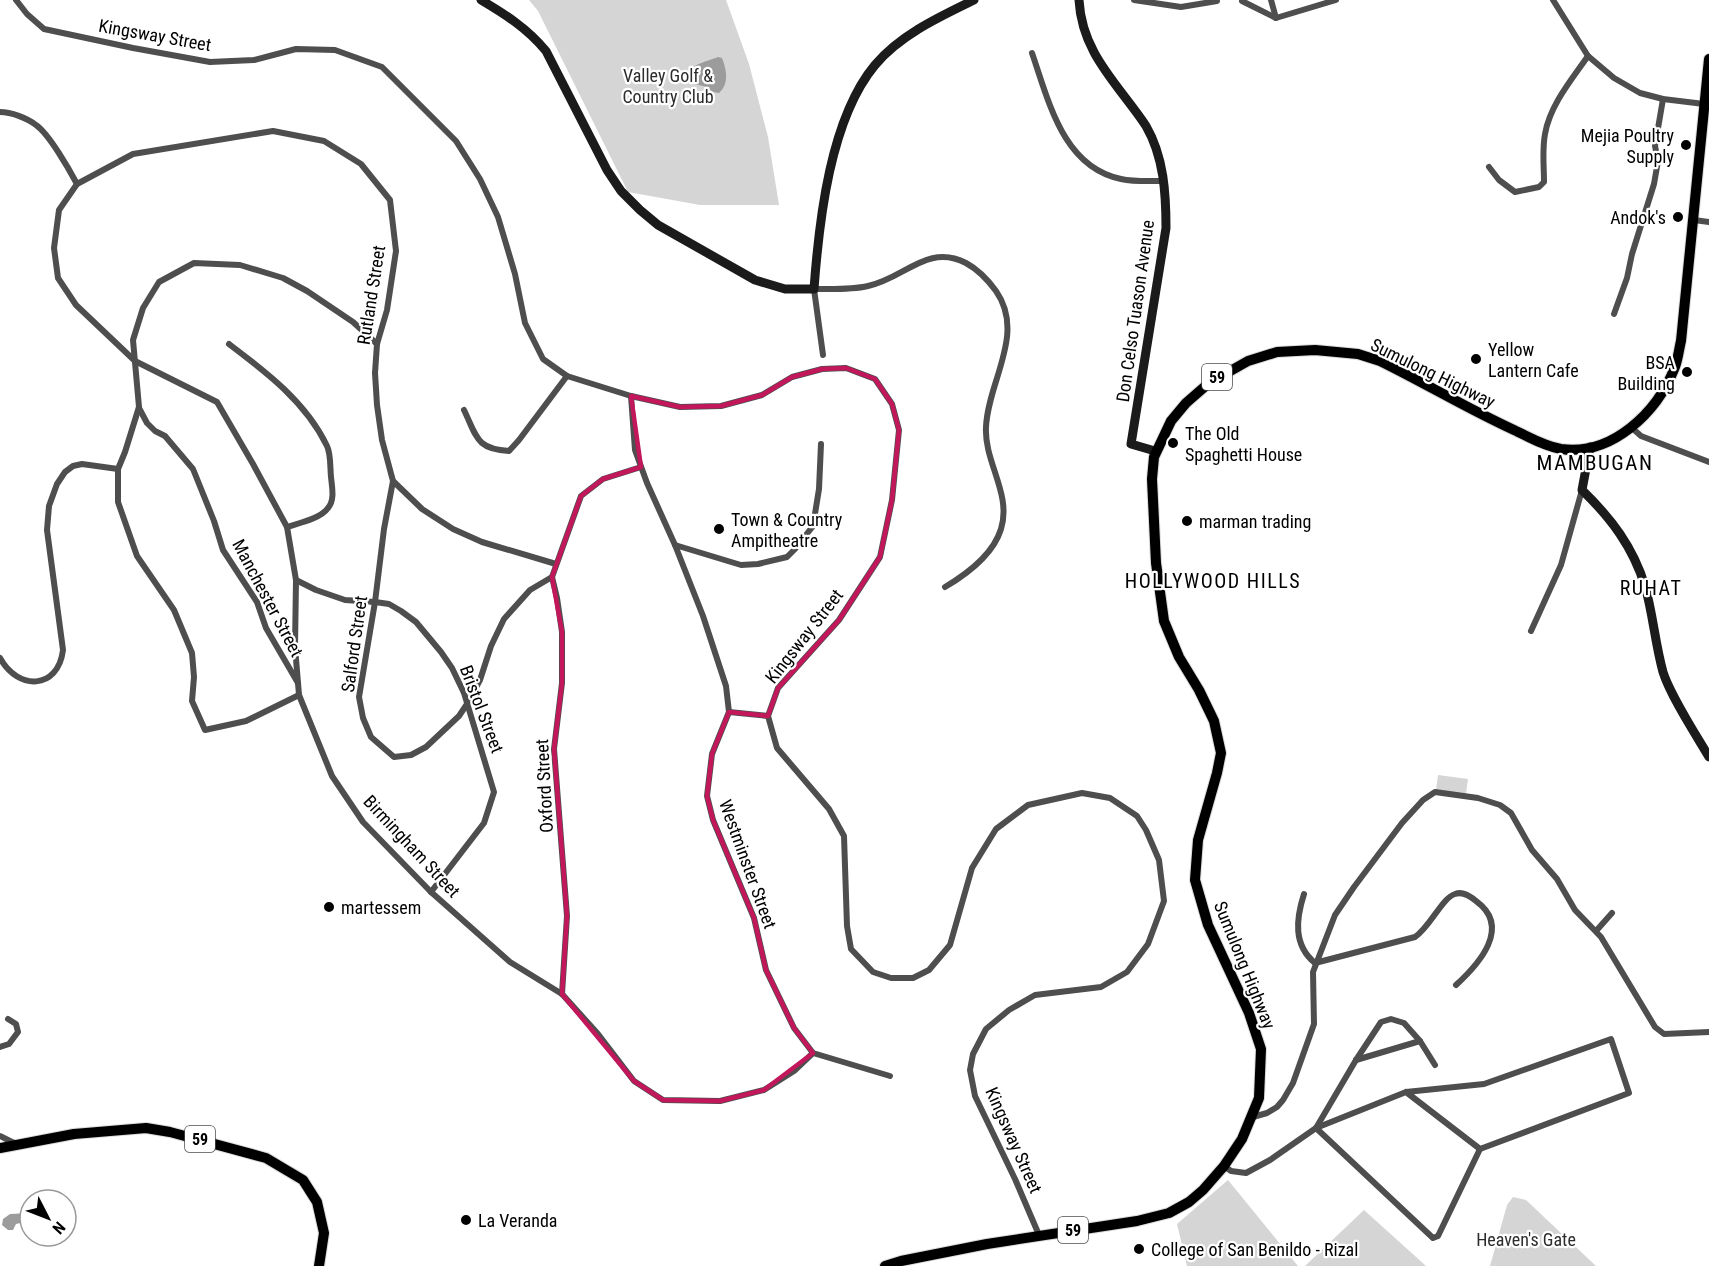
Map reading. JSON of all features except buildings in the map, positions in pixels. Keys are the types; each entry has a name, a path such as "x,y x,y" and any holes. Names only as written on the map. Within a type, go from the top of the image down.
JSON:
{"main road":[{"name":"Sumulong Highway","path":"885,1266 923,1256 1039,1235 1137,1221 1169,1213 1189,1202 1224,1166 1253,1117 1259,1098 1261,1049 1248,1013 1208,924 1195,880 1198,840 1221,753 1214,721 1179,657 1164,621 1156,563 1152,479 1155,451 1171,421 1186,403 1227,371 1248,361 1277,352 1315,350 1358,354 1380,362 1502,425 1543,444 1560,449 1579,449 1608,442 1632,428 1657,400 1674,368 1683,327 1694,220 1705,145 1704,104 1709,59"},
{"name":"59","path":"0,1148 74,1134 146,1128 170,1132 266,1158 303,1180 317,1202 324,1233 319,1266"}],"street":[{"name":"Kingsway Street","path":"16,0 27,14 44,29 133,48 210,62 254,60 296,49 335,50 382,67 456,141 480,179 498,217 515,274 525,323 543,359 567,376 631,396 680,407 721,406 762,395 792,378 822,369 846,368 875,379 892,404 899,430 892,500 880,557 839,620 777,688 768,716 777,748 829,809 844,836 847,926 851,949 873,972 891,978 913,978 929,970 950,945 972,868 996,829 1028,805 1082,793 1110,798 1137,816 1159,860 1164,901 1148,944 1127,972 1101,987 1035,995 1009,1010 987,1029 973,1054 970,1070 975,1096 1039,1235"},
{"path":"481,0 512,18 532,34 546,51 607,170 621,190 640,210 658,225 755,280 785,289 870,286 939,256 967,264 987,280 1002,300 1008,320 1007,343 991,398 986,426 988,450 1003,497 1004,519 994,545 961,577 945,587"},
{"path":"823,355 814,289 818,234 845,118 855,96 875,65 891,49 932,22 974,0"},
{"name":"Don Celso Tuason Avenue","path":"1079,0 1088,43 1097,60 1136,110 1152,136 1161,164 1166,228 1131,444 1155,451"},
{"path":"1134,0 1181,7 1217,1"},
{"path":"1270,0 1276,18"},
{"path":"1242,1 1276,18 1336,0"},
{"path":"1553,0 1588,56 1614,78 1640,93 1663,99 1704,104"},
{"path":"1032,53 1062,133 1084,162 1096,170 1121,179 1163,181"},
{"path":"1489,167 1505,185 1515,192 1539,187 1544,182 1544,141 1548,122 1563,93 1588,56"},
{"path":"1614,315 1654,184 1658,161 1655,146 1663,99"},
{"path":"0,112 8,112 37,125 60,155 77,184"},
{"name":"Rutland Street","path":"77,184 133,154 273,131 324,141 361,164 390,200 396,251 387,310 377,344 377,405 382,440 393,481"},
{"name":"Birmingham Street","path":"77,184 59,210 54,248 57,278 76,305 135,361 217,402 287,527 296,580 295,647 299,695 332,776 363,822 432,892 510,962 562,994 598,1034 634,1081 663,1100 720,1101 764,1090 794,1071 813,1053"},
{"path":"1694,220 1709,222"},
{"path":"299,695 246,721 206,730 192,701 194,677 192,653 174,610 137,556 118,502 118,469 139,407 133,340 143,308 159,282 194,263 240,265 283,278 328,304 353,322 377,344"},
{"path":"229,344 263,369 302,406 328,447 333,491 331,504 321,514 287,527"},
{"path":"464,410 480,443 492,450 509,451 567,376"},
{"path":"631,396 635,450 703,616 726,686 729,712 768,716"},
{"name":"Manchester Street","path":"139,407 147,423 165,436 193,469 208,504 223,550 257,602 266,628 298,684"},
{"path":"1632,428 1641,436 1709,462"},
{"path":"675,544 741,565 758,564 787,557 813,526 819,489 822,444"},
{"path":"1531,631 1561,565 1582,490 1590,447"},
{"path":"0,658 5,667 16,676 28,681 38,682 49,678 57,671 62,661 63,650 47,530 49,506 57,484 72,466 82,464 118,469"},
{"path":"552,577 581,496 603,479 641,467"},
{"path":"393,481 422,509 453,529 482,542 556,564"},
{"name":"Salford Street","path":"393,481 359,697 363,718 371,737 394,757 411,755 426,747 467,705 480,680 491,646 504,619 530,590 552,577"},
{"path":"1582,490 1607,514 1639,568 1664,674 1709,757"},
{"name":"Oxford Street","path":"552,577 562,632 562,682 554,749 567,916 562,994"},
{"name":"Bristol Street","path":"296,580 345,600 389,604 416,622 452,668 467,705 494,792 484,823 432,892"},
{"name":"Westminster Street","path":"729,712 712,754 707,796 713,820 754,918 766,970 794,1028 813,1053"},
{"path":"1253,1117 1267,1113 1276,1107 1293,1083 1314,1023 1312,981 1315,963 1330,925 1354,887 1417,806 1429,795 1440,791 1478,798 1505,808 1515,818 1533,850 1557,879 1575,909 1596,931 1659,1031 1671,1034 1709,1032"},
{"path":"1315,963 1415,938 1427,927 1449,897 1462,893 1486,909 1491,917 1492,928 1481,958 1456,985"},
{"path":"1304,894 1298,920 1298,936 1305,954 1315,963"},
{"path":"1596,931 1612,913"},
{"path":"1316,1128 1381,1022 1391,1018 1404,1023 1420,1041 1435,1065"},
{"path":"0,1047 9,1044 18,1032 16,1024 8,1019"},
{"path":"1224,1166 1231,1172 1246,1173 1270,1160 1316,1128 1406,1092 1484,1084 1611,1039 1629,1093 1480,1149 1438,1236 1433,1238 1316,1128"},
{"path":"1356,1060 1420,1041"},
{"path":"813,1053 890,1076"},
{"path":"1406,1092 1480,1149"},
{"path":"0,1136 16,1144"}],"highlighted area":[{"path":"846,368 875,379 892,404 899,430 892,500 880,557 839,620 778,688 768,716 729,712 712,754 707,796 713,820 754,918 766,970 794,1028 813,1053 764,1090 720,1101 663,1100 634,1081 562,994 567,916 554,749 562,683 562,632 552,577 581,496 603,479 641,467 631,396 680,407 721,406 762,395 792,377 822,369"}],"green space":[{"name":"Valley Golf & Country Club","path":"529,0 726,0 749,64 768,137 779,205 700,205 628,192 538,11"},
{"path":"1438,775 1468,779 1466,794 1436,790"},
{"path":"1228,1180 1298,1266 1187,1266 1177,1224"},
{"name":"Heaven's Gate","path":"1513,1197 1526,1200 1596,1266 1490,1266 1507,1205"},
{"path":"1364,1210 1426,1266 1305,1266"}],"shaded area":[{"path":"718,57 722,58 726,77 719,93 707,87 686,82 686,76 692,68"},
{"path":"10,1214 18,1214 18,1224 13,1230 8,1230 2,1225 3,1219"}],"place":[{"name":"Mejia Poultry Supply","path":"1686,145"},
{"name":"Andok's","path":"1678,217"},
{"name":"Yellow Lantern Cafe","path":"1476,359"},
{"name":"BSA Building","path":"1687,372"},
{"name":"The Old Spaghetti House","path":"1173,443"},
{"name":"marman trading","path":"1187,521"},
{"name":"Town & Country Ampitheatre","path":"719,529"},
{"name":"martessem","path":"329,907"},
{"name":"La Veranda","path":"466,1220"},
{"name":"College of San Benildo - Rizal","path":"1139,1249"}],"district":[{"name":"MAMBUGAN","path":"1595,463"},
{"name":"HOLLYWOOD HILLS","path":"1213,581"},
{"name":"RUHAT","path":"1651,588"}]}
